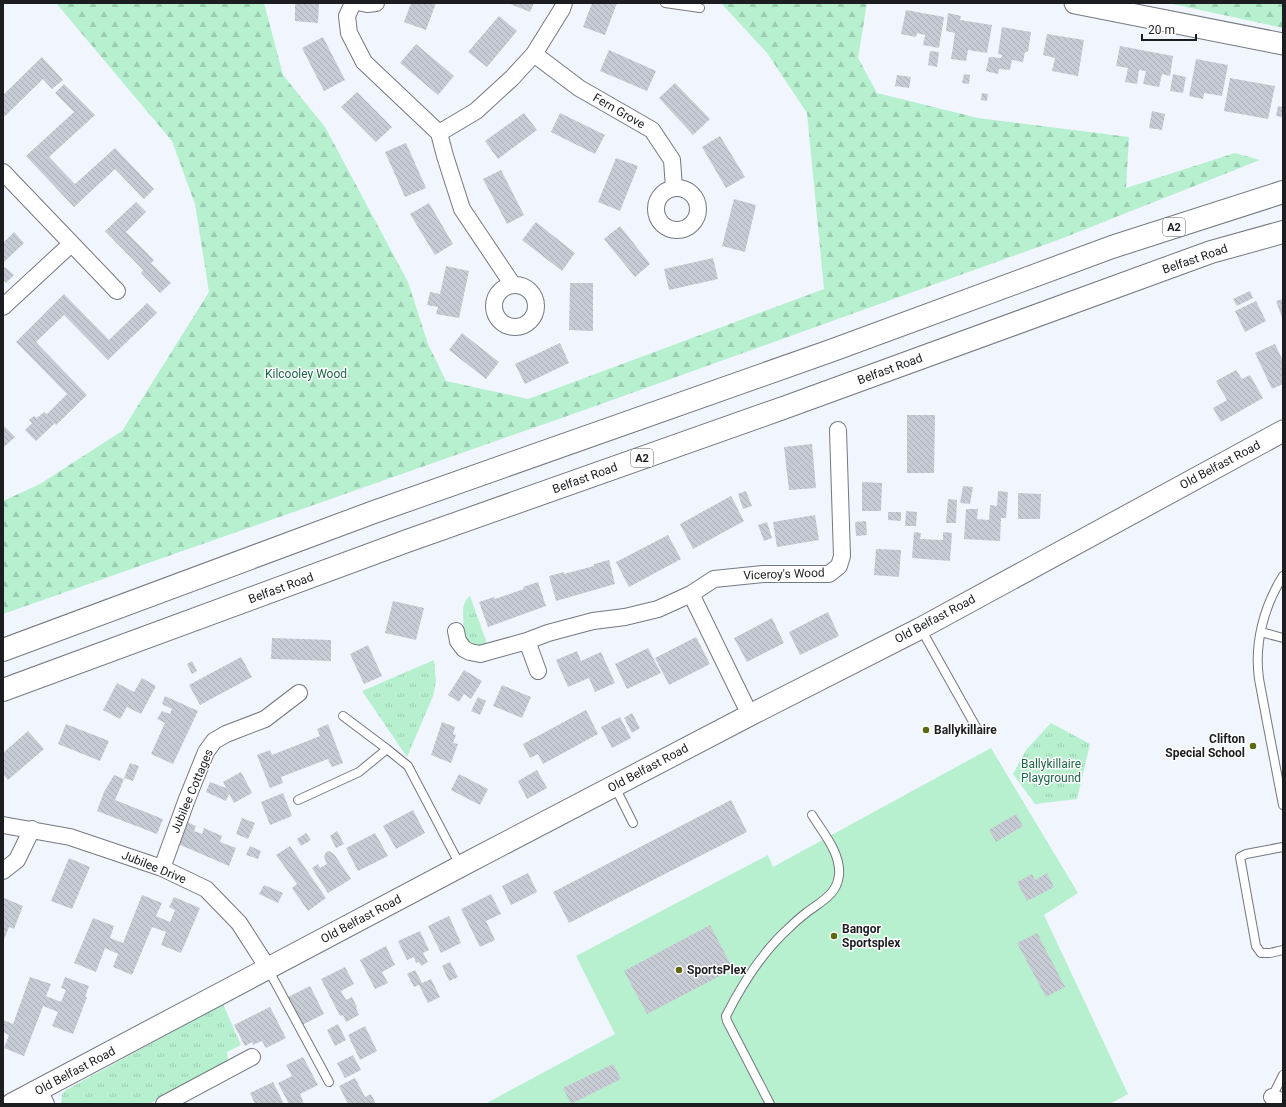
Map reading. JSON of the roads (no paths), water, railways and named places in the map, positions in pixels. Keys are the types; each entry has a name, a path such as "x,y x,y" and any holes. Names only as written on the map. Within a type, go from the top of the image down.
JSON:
{"highway":[{"name":"A2","path":"3,650 374,512 833,350 1112,247 1283,192"},
{"name":"Belfast Road","path":"3,690 407,541 779,409 1211,252 1283,232"}],"street":[{"path":"353,3 348,16 348,32 364,62 439,133 462,209 513,285"},
{"path":"362,3 376,3"},
{"path":"439,133 476,111 512,78 534,54 562,9 564,3"},
{"path":"1075,3 1283,44"},
{"name":"Fern Grove","path":"534,54 579,88 652,130 672,160 674,188"},
{"path":"3,172 117,291"},
{"path":"3,307 71,244"},
{"name":"Viceroy's Wood","path":"456,631 458,642 464,649 480,654 586,623 625,617 658,609 691,594 714,579 763,574 829,574 839,566 842,556 838,430"},
{"name":"Old Belfast Road","path":"12,1104 42,1097 268,968 750,715 921,628 1283,431"},
{"path":"691,594 750,715"},
{"path":"527,641 538,671"},
{"name":"Jubilee Cottages","path":"162,868 206,752 214,741 226,734 265,719 299,693"},
{"name":"Jubilee Drive","path":"3,824 70,837 162,868 206,889 239,923 268,968"},
{"path":"3,872 17,860 32,829"},
{"path":"164,1104 252,1057"}],"lane":[{"path":"671,3 700,8"},
{"path":"1283,576 1274,590 1267,607 1261,632 1259,650 1259,677 1283,806"},
{"path":"921,628 976,728"},
{"path":"1261,632 1283,638"},
{"path":"343,716 408,766 461,866"},
{"path":"298,800 359,772 387,749"},
{"path":"615,786 633,824"},
{"path":"770,1104 726,1021 726,1016 756,964 775,941 807,912 821,904 832,894 837,884 839,875 836,854 812,815"},
{"path":"1283,848 1246,854 1240,857 1256,946 1261,952 1270,953 1283,950"},
{"path":"268,968 329,1082"},
{"path":"1277,1100 1283,1075"}],"place":[{"name":"Ballykillaire","path":"926,730"},
{"name":"Clifton Special School","path":"1253,746"},
{"name":"Bangor Sportsplex","path":"834,936"},
{"name":"SportsPlex","path":"679,970"}],"park label":[{"name":"Kilcooley Wood","path":"306,374"},
{"name":"Ballykillaire Playground","path":"1051,771"}]}
